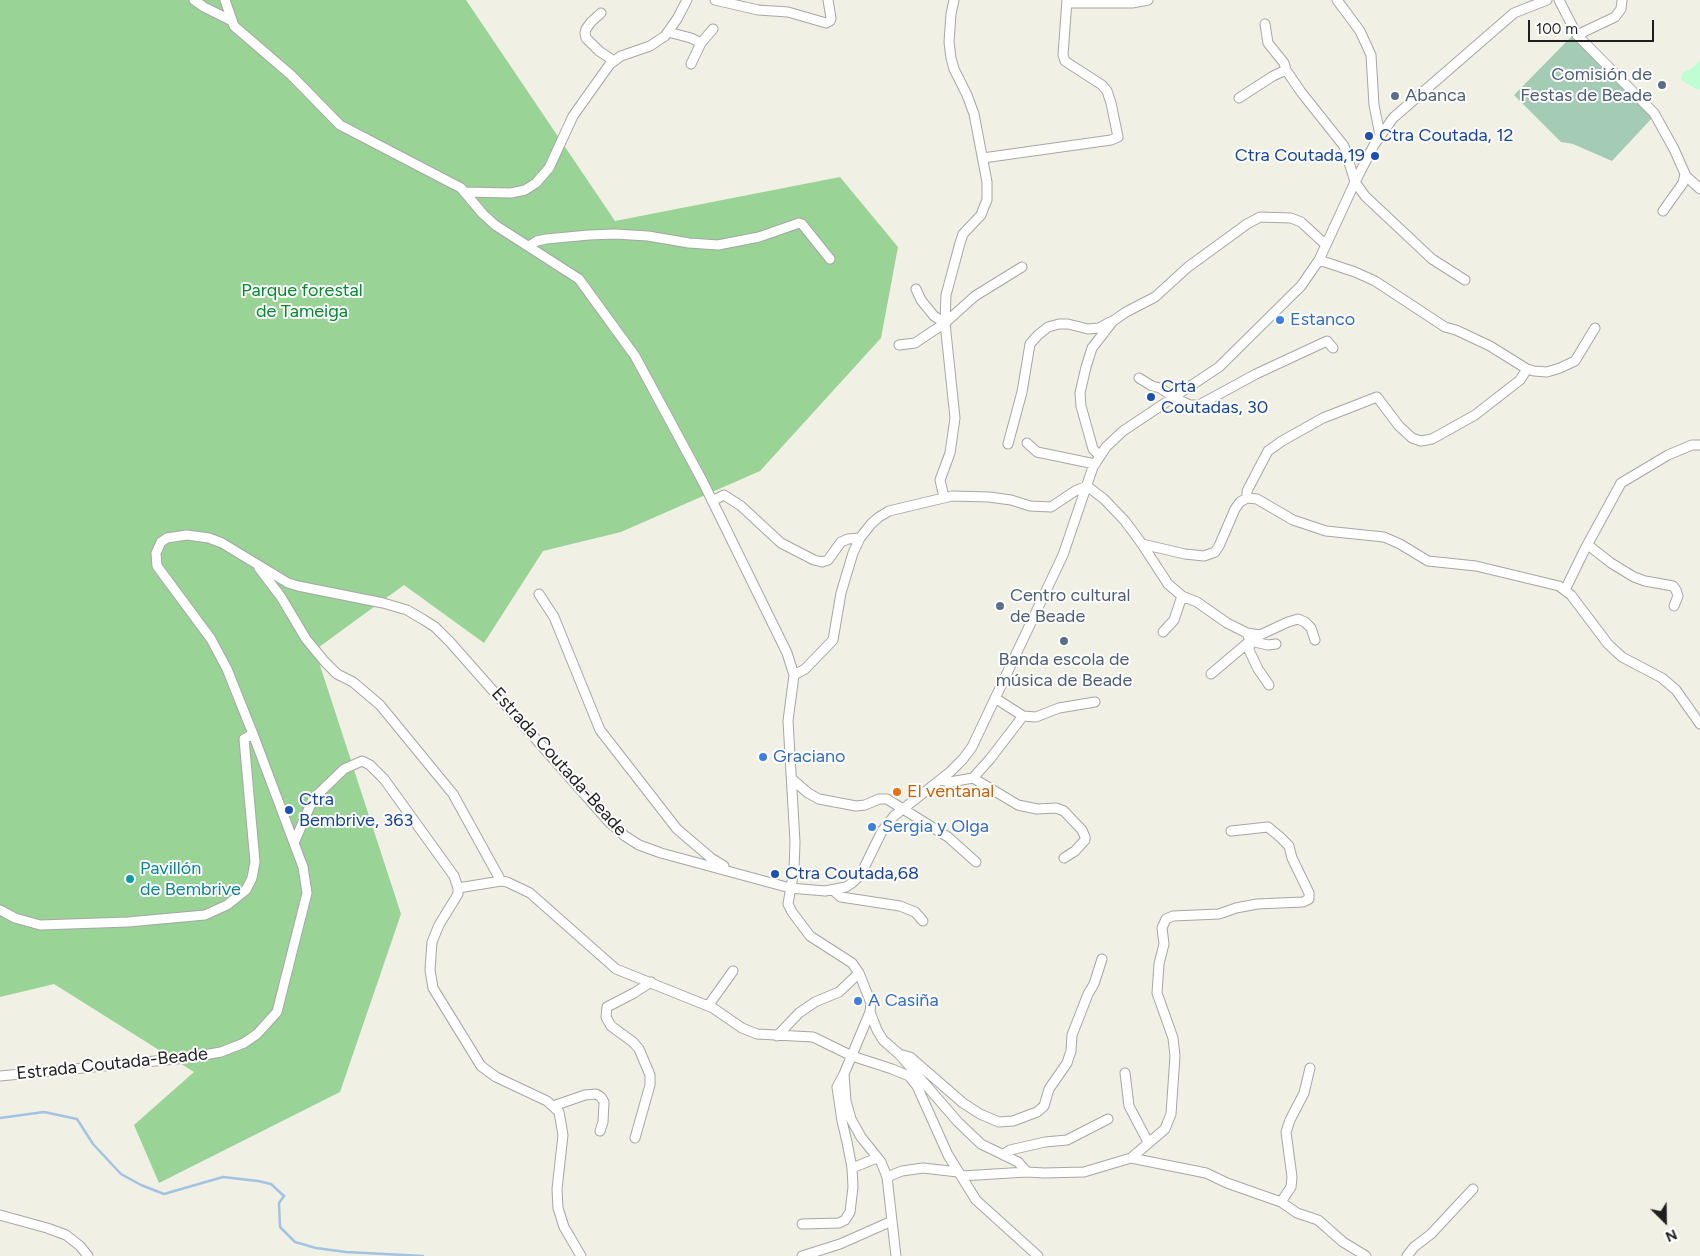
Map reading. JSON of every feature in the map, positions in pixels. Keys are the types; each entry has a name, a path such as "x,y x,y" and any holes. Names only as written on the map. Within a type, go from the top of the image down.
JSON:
{"street":[{"path":"194,0 232,21"},
{"path":"225,0 234,26 290,76 340,125 460,188 495,225 579,279 634,356 712,501 787,653 794,675 788,721 796,842 794,870 788,904 810,936 852,962 859,973 871,1003 870,1012 852,1056 836,1087 852,1168 853,1187 850,1212 846,1220 839,1223 802,1224"},
{"path":"464,192 512,193 525,190 536,183 549,168 573,116 614,61 622,56 650,46 665,36 687,0"},
{"path":"716,0 758,10 788,12 826,23 831,18 828,0"},
{"path":"944,497 940,480 950,453 955,418 945,323 946,295 963,234 981,215 986,200 987,182 974,114 951,58 949,42 954,0"},
{"path":"983,158 1112,140 1118,137 1107,91 1102,85 1065,61 1063,55 1067,2 1124,3 1148,0"},
{"path":"1337,0 1360,30 1371,55 1374,104 1380,135"},
{"name":"Estrada Coutada-Beade","path":"0,1076 203,1056 221,1052 244,1043 257,1034 277,1012 307,893 303,867 227,669 211,639 161,574 157,566 156,553 162,542 167,538 199,535 222,543 293,585 384,603 407,610 424,620 450,642 600,812 625,836 639,845 650,850 790,888 815,891 846,887 857,879 865,867 882,831 888,823 903,808 957,766 968,753 1063,555 1087,486 1106,447 1123,431 1219,367 1301,286 1319,260 1355,182 1380,135 1393,118 1524,4 1547,0"},
{"path":"1559,0 1577,35 1654,113 1674,149 1685,174 1700,189"},
{"path":"1577,35 1615,17 1621,9 1622,0"},
{"path":"601,13 586,29 586,38 599,51 614,61"},
{"path":"1265,24 1268,43 1284,63 1286,70 1301,92 1344,146 1355,182 1365,196 1432,259 1465,280"},
{"path":"691,64 701,43 713,30"},
{"path":"668,32 691,38 701,43"},
{"path":"1239,98 1272,76 1286,70"},
{"path":"1663,211 1683,183 1685,174"},
{"path":"1008,444 1022,392 1030,344 1048,327 1068,324 1088,329 1099,328 1113,321 1155,297 1188,267 1247,224 1260,217 1291,218 1301,222 1326,245"},
{"path":"529,246 546,238 613,234 648,236 689,243 718,245 759,237 799,223 802,224 830,259"},
{"path":"1319,260 1375,281 1445,327 1456,330 1490,346 1527,369 1534,371 1547,372 1575,361 1595,328"},
{"path":"899,345 915,343 945,323 975,296 1022,267"},
{"path":"916,289 921,300 934,316 945,323"},
{"path":"1098,460 1081,406 1080,393 1092,348 1113,321"},
{"path":"1138,378 1160,388 1174,398 1199,405 1256,374 1327,342 1332,348"},
{"path":"1247,498 1248,491 1268,451 1323,418 1377,398 1399,426 1412,438 1421,441 1432,439 1475,415 1520,380 1527,369"},
{"path":"1026,443 1037,452 1098,460"},
{"path":"1565,590 1621,483 1668,455 1692,445 1700,445"},
{"path":"794,675 805,669 833,640 841,593 852,553 860,538 871,524 889,512 944,497 960,496 989,497 1046,508 1055,506 1075,491 1087,486 1110,505 1142,544 1168,584 1182,596 1197,602 1249,637 1268,645 1276,644"},
{"path":"712,501 724,495 740,506 782,543 814,560 822,562 828,560 841,542 860,538"},
{"path":"1142,544 1185,554 1204,556 1215,552 1240,502 1247,498 1257,498 1293,520 1326,531 1384,537 1400,544 1428,561 1476,566 1559,586 1571,595 1608,644 1622,657 1662,678 1676,690 1700,724"},
{"path":"1588,545 1610,563 1634,577 1673,586 1678,596 1674,606"},
{"path":"254,562 281,597 306,639 325,662 337,674 353,682 390,716 453,794 501,881"},
{"path":"539,594 554,618 600,730 676,828 711,858 732,872"},
{"path":"1163,632 1174,620 1182,596"},
{"path":"1212,674 1249,637 1260,635 1288,622 1298,619 1305,622 1311,628 1315,640"},
{"path":"1249,637 1249,650 1258,669 1269,685"},
{"path":"995,698 1023,716 1036,717 1059,708 1095,702"},
{"path":"940,780 950,782 973,778 1023,716"},
{"path":"0,910 15,918 40,925 128,922 205,915 227,904 246,890 252,878 256,862 244,739 253,734"},
{"path":"294,843 313,800 344,769 362,761 370,765 384,779 454,876 458,894 432,942 430,970 433,988 481,1066 496,1077 547,1102 558,1112 564,1136 557,1189 558,1208 564,1227 582,1256"},
{"path":"973,778 1018,805 1037,809 1056,808 1064,811 1082,830 1085,837 1075,851 1064,858"},
{"path":"792,779 808,793 819,799 856,806 865,805 879,799 887,799 948,837 976,862"},
{"path":"1131,1158 1165,1129 1171,1114 1176,1056 1174,1038 1157,993 1159,964 1164,944 1162,928 1166,919 1173,916 1219,914 1257,904 1303,902 1309,899 1310,893 1288,846 1280,837 1268,827 1231,831"},
{"path":"458,888 501,881 530,893 616,969 708,1006 742,1028 756,1034 813,1037 852,1056 909,1076 916,1086 944,1147 976,1200 1038,1256"},
{"path":"833,890 841,897 900,906 915,912 923,921"},
{"path":"899,1054 910,1058 963,1103 980,1114 999,1122 1022,1119 1037,1112 1044,1106 1049,1089 1067,1063 1071,1052 1072,1035 1102,960"},
{"path":"708,1006 733,971"},
{"path":"777,1036 799,1012 815,1002 839,992 859,973"},
{"path":"635,1138 650,1085 650,1075 639,1050 633,1042 611,1026 606,1017 607,1007 650,982"},
{"path":"870,1012 883,1040 899,1054 958,1122 981,1144 1018,1162 1027,1172"},
{"path":"1281,1202 1292,1187 1286,1132 1304,1093 1310,1068"},
{"path":"1125,1073 1129,1106 1148,1142"},
{"path":"844,1074 846,1101 852,1119 861,1137 881,1162 886,1177 896,1256"},
{"path":"916,1086 936,1105 944,1107"},
{"path":"553,1106 584,1095 596,1094 604,1102 603,1122 600,1131"},
{"path":"1003,1155 1010,1150 1068,1140 1108,1119"},
{"path":"852,1168 877,1158"},
{"path":"886,1177 902,1171 923,1168 962,1174 1084,1172 1131,1158 1206,1173 1227,1183 1281,1202 1296,1213 1318,1220 1343,1242 1366,1256"},
{"path":"1407,1256 1414,1247 1432,1234 1473,1188"},
{"path":"0,1215 66,1235 80,1246 88,1256"},
{"path":"802,1256 840,1244 892,1221"}],"green space":[{"name":"Parque forestal de Tameiga","path":"0,0 466,0 615,221 840,177 898,247 881,338 760,471 621,532 543,551 484,643 404,585 315,650 401,914 340,1092 159,1183 134,1125 194,1072 54,984 0,997"},
{"path":"1572,36 1653,117 1612,161 1573,144 1561,142 1514,95"},
{"path":"1700,60 1700,88 1698,90 1681,80 1681,77 1684,72 1694,67"}],"waterway":[{"path":"0,1118 44,1112 77,1119 93,1144 121,1174 141,1185 164,1194 223,1177 271,1184 284,1196 279,1203 280,1227 295,1242 316,1248 346,1252 423,1256"}],"place":[{"name":"Comisión de Festas de Beade","path":"1662,85"},
{"name":"Abanca","path":"1395,96"},
{"name":"Ctra Coutada, 12","path":"1369,136"},
{"name":"Ctra Coutada,19","path":"1375,156"},
{"name":"Estanco","path":"1280,320"},
{"name":"Crta Coutadas, 30","path":"1151,397"},
{"name":"Centro cultural de Beade","path":"1000,606"},
{"name":"Banda escola de música de Beade","path":"1064,641"},
{"name":"Graciano","path":"763,757"},
{"name":"El ventanal","path":"897,792"},
{"name":"Ctra Bembrive, 363","path":"289,810"},
{"name":"Sergia y Olga","path":"872,827"},
{"name":"Ctra Coutada,68","path":"775,874"},
{"name":"Pavillón de Bembrive","path":"130,879"},
{"name":"A Casiña","path":"858,1001"}]}
